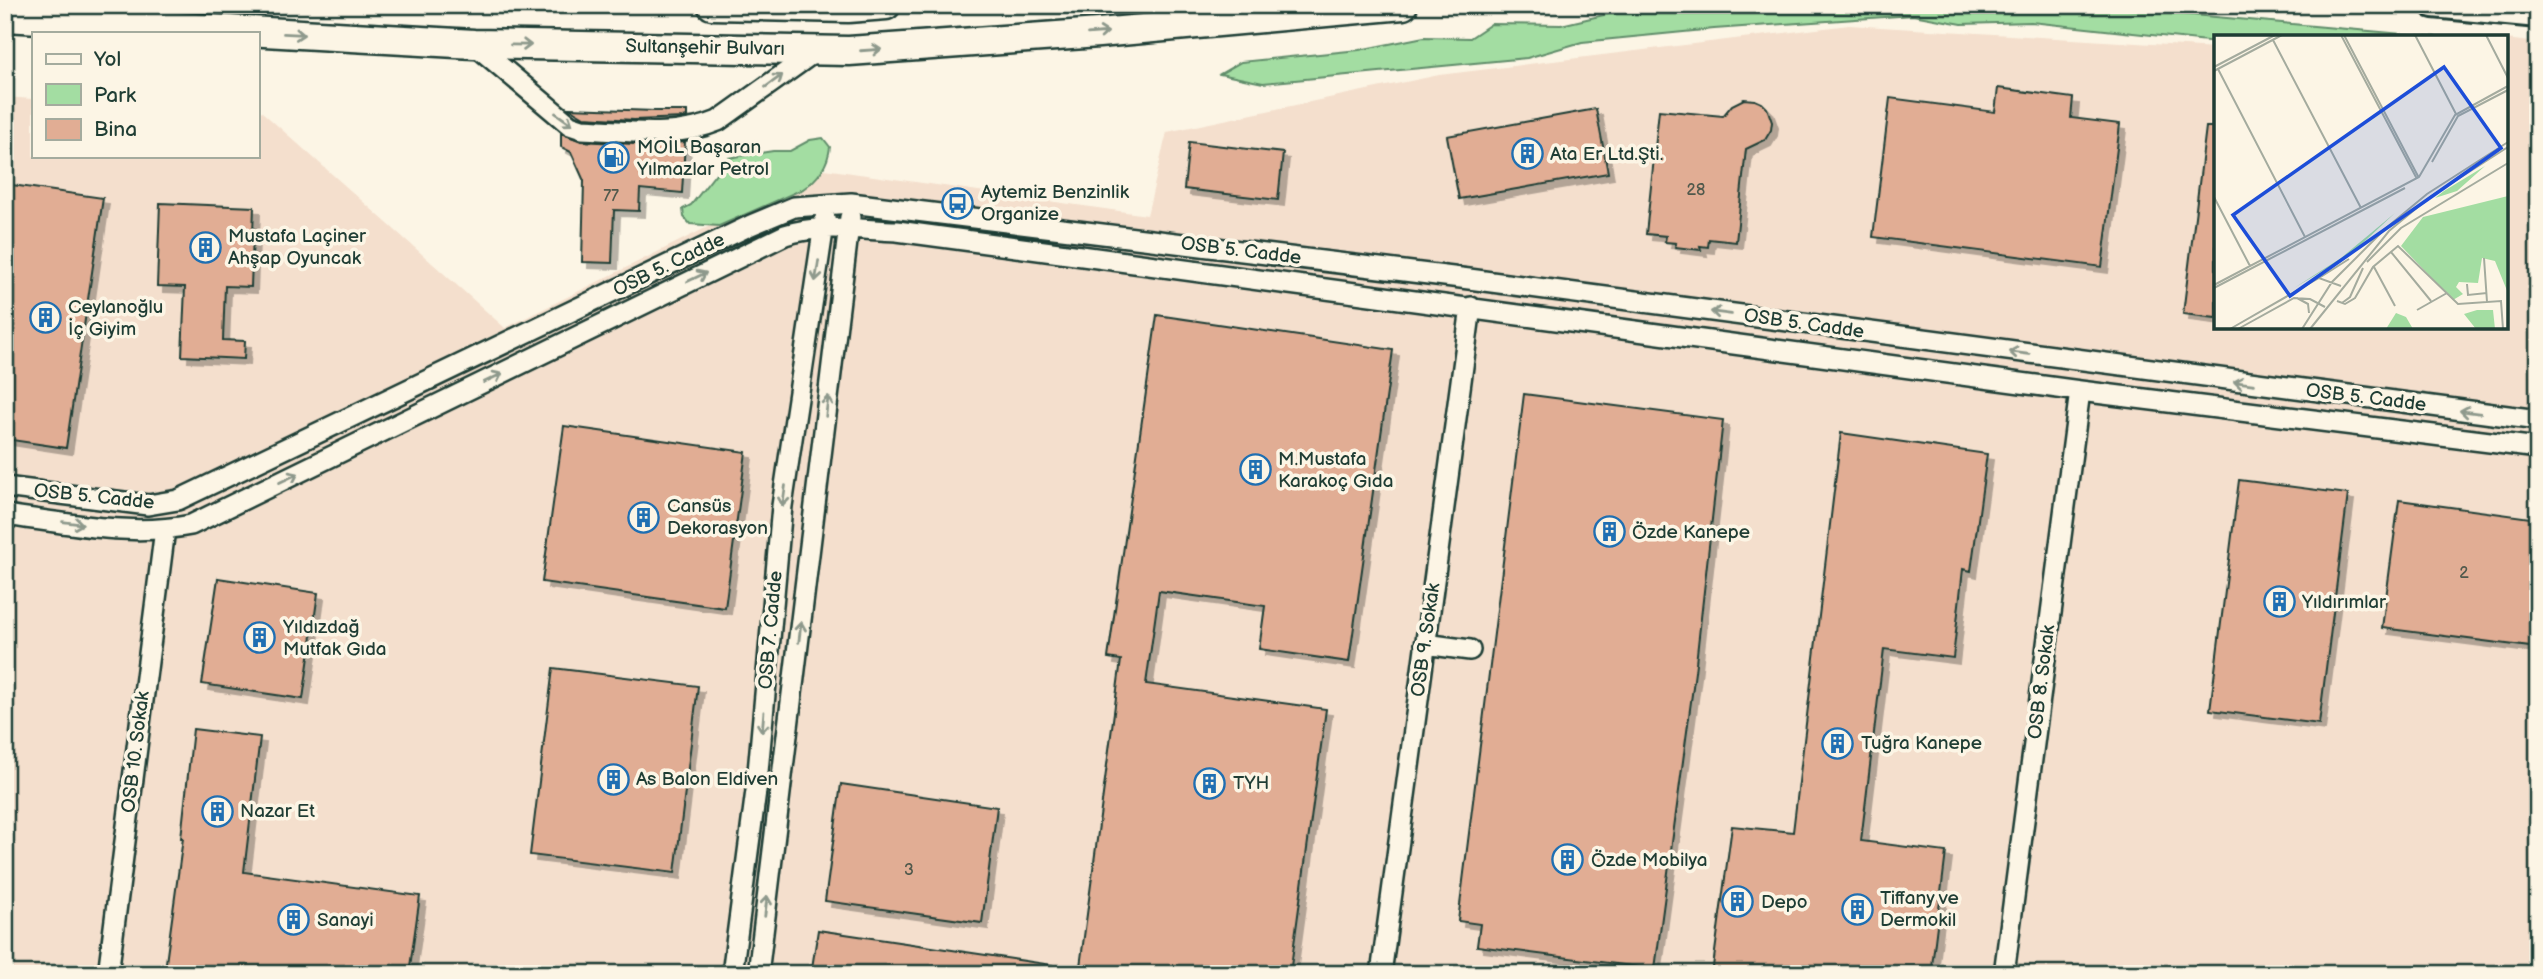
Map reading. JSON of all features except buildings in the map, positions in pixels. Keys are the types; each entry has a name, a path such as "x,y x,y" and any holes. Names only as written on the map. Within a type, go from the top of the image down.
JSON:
{"highway":[{"path":"712,5 848,8 886,5"},
{"name":"Sultanşehir Bulvarı","path":"5,17 474,44 849,51 1099,33 1403,5"}],"main road":[{"path":"2433,5 2538,15"}],"street":[{"path":"474,44 570,125 582,129 672,133 701,128 718,121 816,51"},
{"name":"OSB 5. Cadde","path":"5,487 148,505 178,500 751,225 794,207 826,203 851,203 1469,279 2538,420"},
{"name":"OSB 7. Cadde","path":"732,974 757,783 782,506 826,203"},
{"name":"OSB 7. Cadde","path":"758,974 851,203"},
{"path":"5,515 112,528 165,529 205,519 785,235 800,230 824,229 897,231 2080,391 2538,448"},
{"name":"OSB 9. Sokak","path":"1381,974 1471,307"},
{"name":"OSB 8. Sokak","path":"2004,974 2080,391"},
{"name":"OSB 10. Sokak","path":"107,974 165,529"},
{"path":"1425,644 1470,650"}],"shaded area":[{"path":"1849,25 2214,48 2214,329 2508,329 2508,39 2538,43 2538,974 5,974 5,97 32,99 32,158 259,158 261,111 505,328 824,169 1147,215 1167,132 1439,75"}],"green space":[{"path":"1670,5 2083,5 2414,35 2214,35 2214,42 2031,22 1962,24 1913,15 1714,29 1582,42 1527,58 1263,83 1220,74 1241,62 1359,50 1424,37 1470,38 1491,24 1561,25 1608,14"},
{"path":"823,138 830,147 825,166 803,189 719,226 690,224 684,217 683,209 691,205 728,158 790,151 810,140"}],"place":[{"name":"Ata Er Ltd.Şti.","path":"1527,154"},
{"name":"MOİL Başaran Yılmazlar Petrol","path":"614,158"},
{"name":"Aytemiz Benzinlik Organize","path":"958,203"},
{"name":"Mustafa Laçiner Ahşap Oyuncak","path":"205,247"},
{"name":"Ceylanoğlu İç Giyim","path":"45,318"},
{"name":"M.Mustafa Karakoç Gıda","path":"1255,470"},
{"name":"Cansüs Dekorasyon","path":"644,517"},
{"name":"Özde Kanepe","path":"1609,532"},
{"name":"Yıldırımlar","path":"2279,602"},
{"name":"Yıldızdağ Mutfak Gıda","path":"260,638"},
{"name":"Tuğra Kanepe","path":"1838,743"},
{"name":"As Balon Eldiven","path":"613,779"},
{"name":"TYH","path":"1210,783"},
{"name":"Nazar Et","path":"217,811"},
{"name":"Özde Mobilya","path":"1568,860"},
{"name":"Depo","path":"1738,902"},
{"name":"Tiffany ve Dermokil","path":"1857,909"},
{"name":"Sanayi","path":"294,920"}]}
